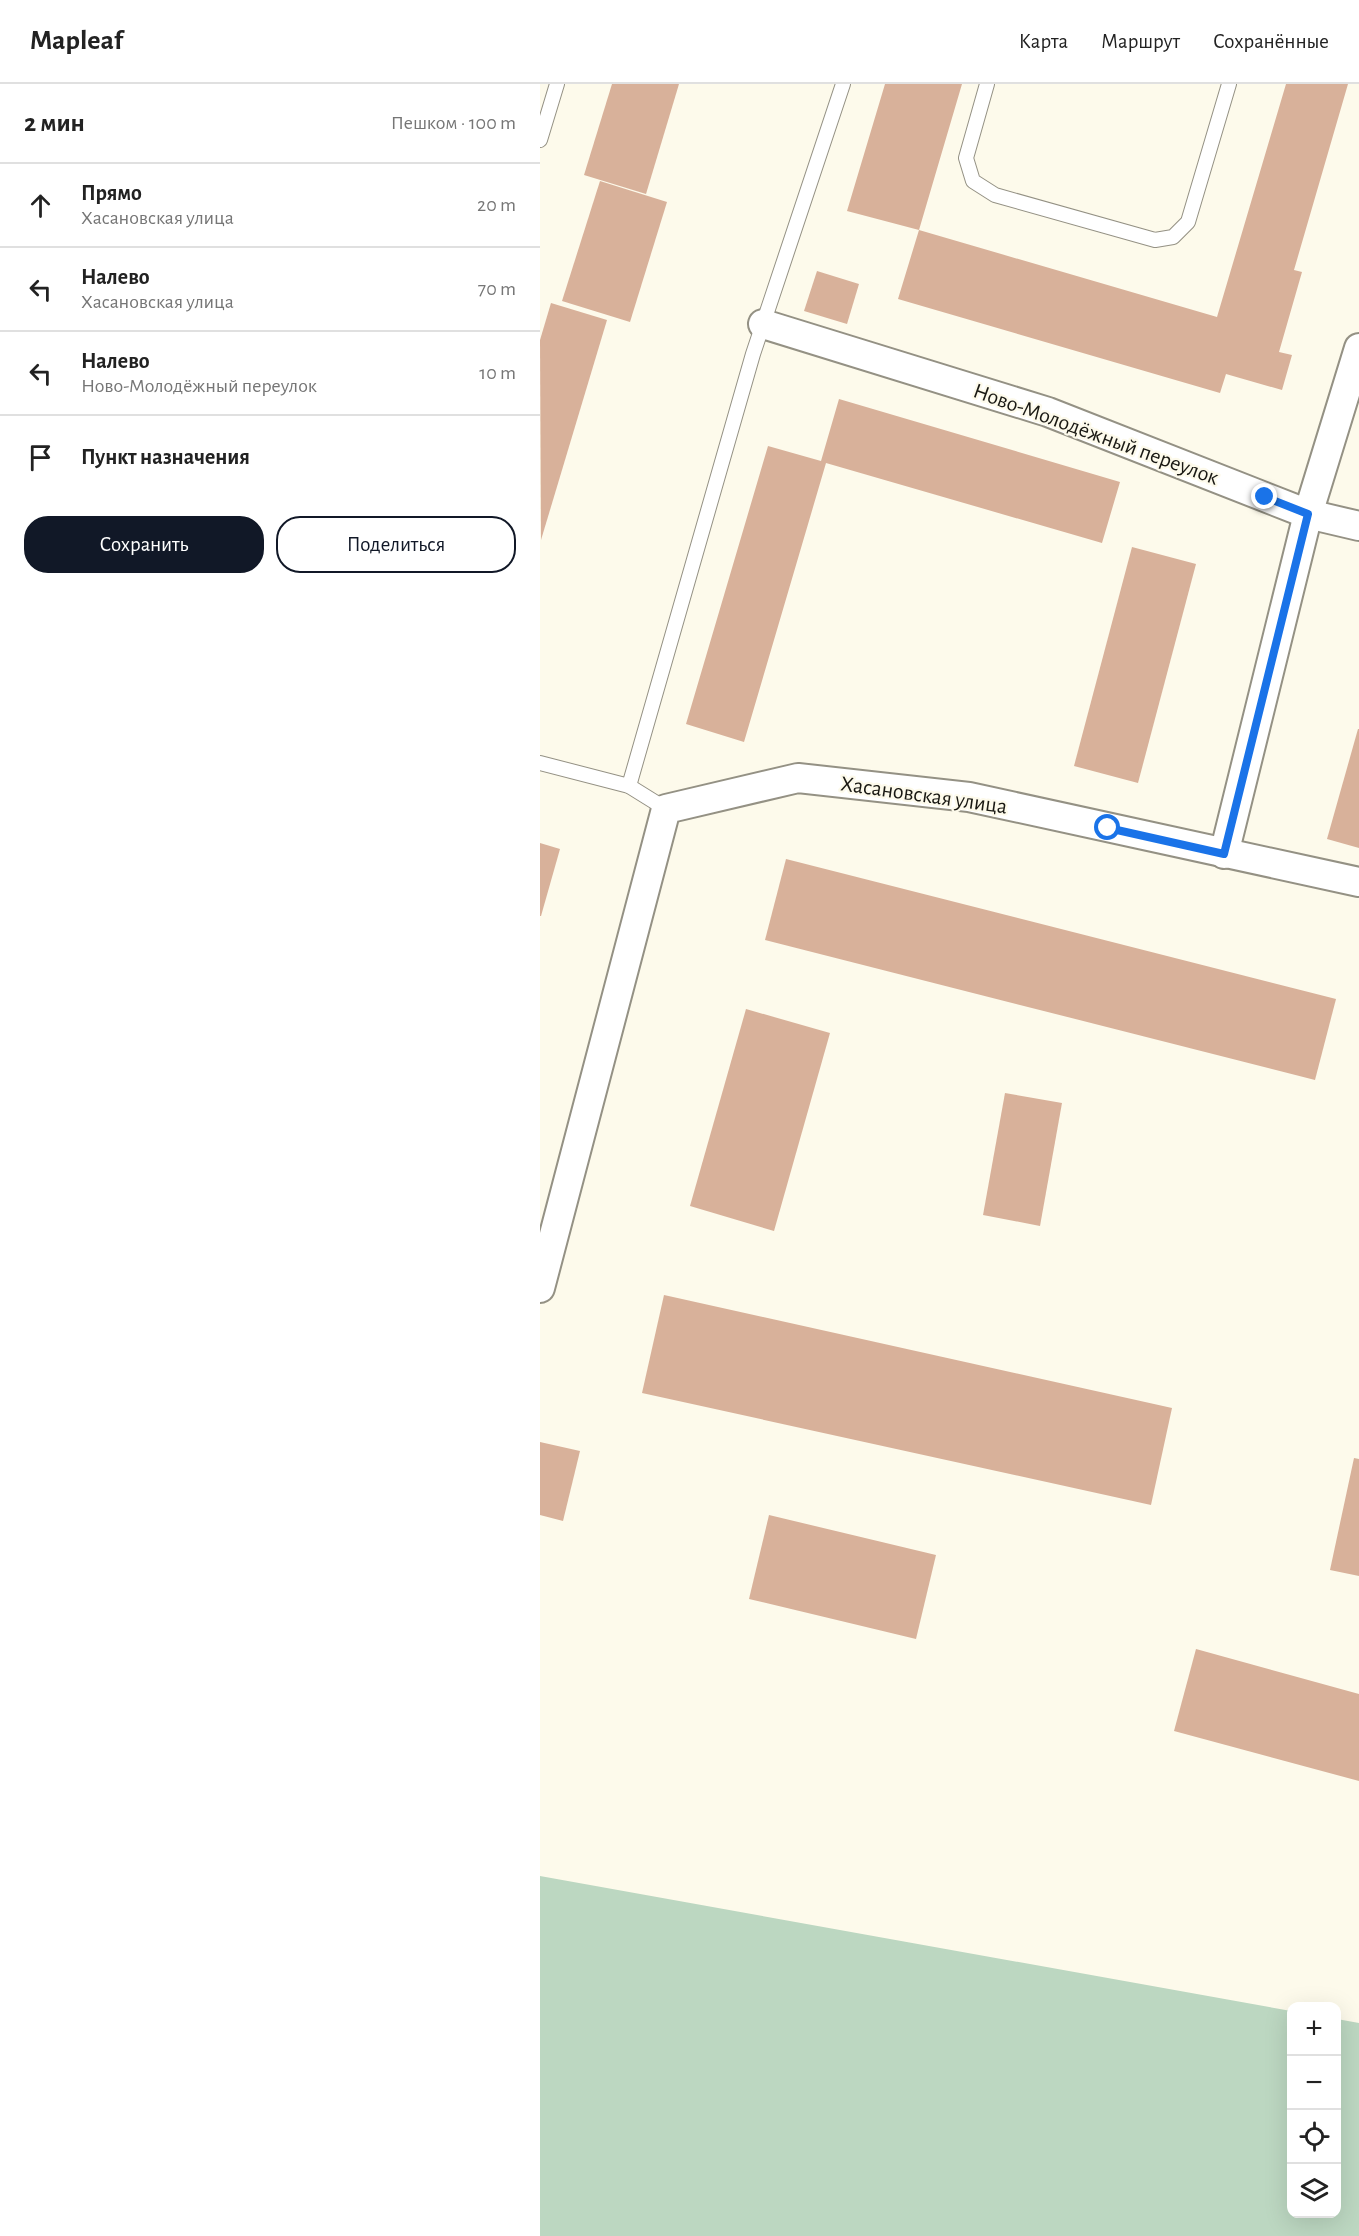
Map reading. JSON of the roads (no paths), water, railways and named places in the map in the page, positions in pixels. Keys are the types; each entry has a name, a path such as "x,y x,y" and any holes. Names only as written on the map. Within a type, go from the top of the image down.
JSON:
{"street":[{"name":"Ново-Молодёжный переулок","path":"763,324 1048,412 1308,514 1359,526"},
{"path":"1224,854 1308,514 1359,348"},
{"name":"Хасановская улица","path":"666,809 798,778 969,797 1359,882"},
{"path":"540,1288 666,809"}],"lane":[{"path":"540,140 557,84"},
{"path":"629,786 763,324 843,84"},
{"path":"987,84 966,158 973,181 995,195 1155,240 1173,237 1188,222 1229,84"},
{"path":"540,763 629,786 666,809"}]}
